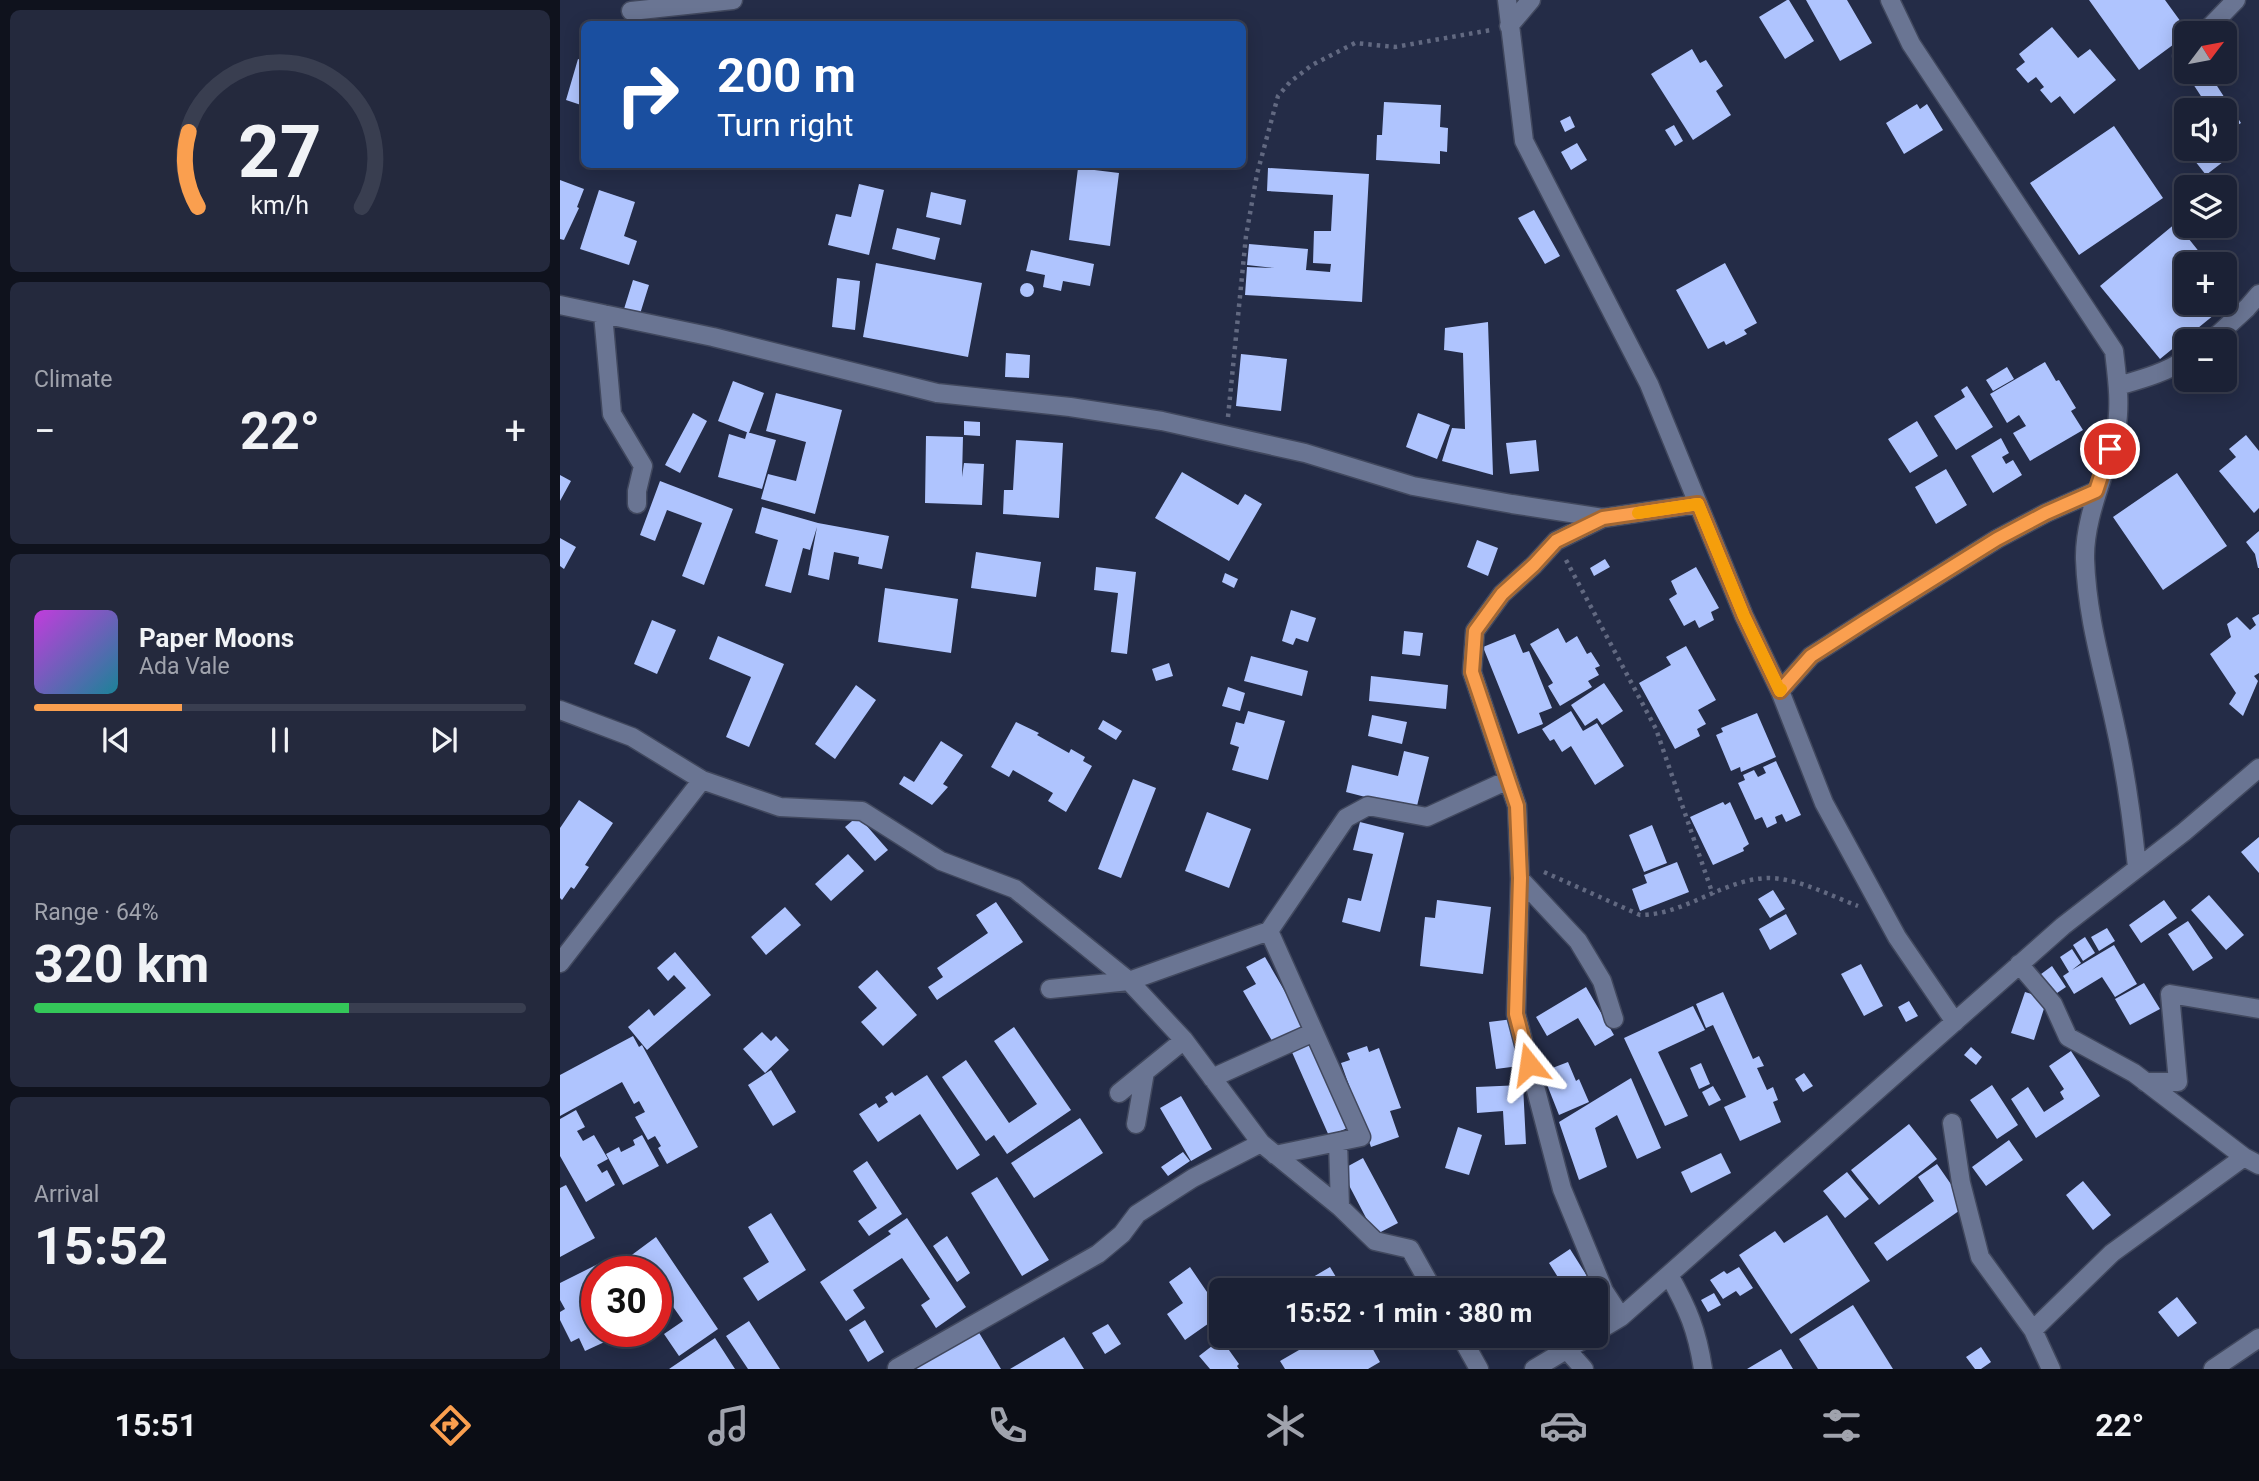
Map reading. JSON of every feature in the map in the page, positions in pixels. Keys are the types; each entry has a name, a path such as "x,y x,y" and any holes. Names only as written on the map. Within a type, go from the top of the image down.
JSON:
{"street":[{"path":"631,11 733,0"},
{"path":"1507,0 1524,141 1649,384 1744,616 1780,691 1824,803 1897,937 1955,1023"},
{"path":"1509,26 1531,0"},
{"path":"1890,0 1911,44 2114,351 2118,386 2116,429 2096,491 2085,554 2087,598 2094,640 2115,722 2137,867"},
{"path":"2216,21 2236,0"},
{"path":"2224,329 2259,295"},
{"path":"560,305 713,337 937,393 1070,407 1225,434 1305,453 1413,485 1512,504 1603,518 1698,504"},
{"path":"603,314 612,414 643,466 637,504"},
{"path":"2118,386 2174,367"},
{"path":"1780,691 1811,656 1853,629 1997,539 2096,491"},
{"path":"1603,518 1556,541 1502,594 1475,631 1472,672 1517,806 1520,870 1516,1014 1562,1189 1604,1291 1620,1317"},
{"path":"560,710 632,737 702,780 780,807 862,811 941,861 1015,889 1129,981 1184,1040 1268,1149 1340,1207 1375,1241 1410,1249 1426,1278"},
{"path":"1608,1324 1669,1275 2019,964 2184,832 2259,768"},
{"path":"560,963 702,780"},
{"path":"1050,989 1129,981 1269,931 1346,818 1368,806 1427,817 1508,780"},
{"path":"1520,870 1578,942 1602,981 1614,1019"},
{"path":"897,1368 1098,1254 1122,1234 1137,1214 1193,1178 1268,1149 1361,1137 1269,931"},
{"path":"2019,964 2053,1004 2068,1037 2134,1073 2252,1161 2112,1253 2033,1330"},
{"path":"2145,1082 2179,1082 2170,994 2259,1009"},
{"path":"1212,1078 1314,1032"},
{"path":"1119,1093 1184,1040"},
{"path":"1136,1124 1145,1072"},
{"path":"1952,1123 1961,1183 1980,1257 2033,1330 2051,1369"},
{"path":"1338,1142 1340,1207"},
{"path":"1669,1275 1689,1312 1699,1342 1703,1369"},
{"path":"2213,1369 2259,1338"},
{"path":"1467,1348 1479,1369"},
{"path":"1534,1369 1570,1348"},
{"path":"1567,1350 1584,1369"}],"path":[{"path":"1225,434 1248,224 1256,174 1278,96 1290,82 1312,65 1355,43 1395,47 1509,26"},
{"path":"1556,541 1656,729 1713,895"},
{"path":"1520,870 1640,915 1656,915 1684,907 1755,880 1784,880 1885,916"}],"building":[{"path":"1787,0 1814,41 1785,59 1759,17"},
{"path":"1806,0 1847,0 1872,43 1840,61"},
{"path":"2089,0 2165,0 2180,21 2174,21 2174,44 2139,70"},
{"path":"2052,27 2078,58 2090,49 2116,80 2074,114 2060,96 2051,103 2040,90 2044,87 2036,77 2028,83 2016,69 2025,62 2019,54"},
{"path":"1692,49 1700,63 1706,60 1723,86 1716,91 1731,115 1693,140 1651,74"},
{"path":"578,59 581,60 581,105 566,100"},
{"path":"2193,84 2216,84 2225,98 2202,98"},
{"path":"1384,102 1441,105 1440,127 1448,128 1447,152 1440,151 1440,164 1376,160 1377,135 1382,135"},
{"path":"1917,104 1920,109 1927,104 1943,130 1904,154 1886,123"},
{"path":"1570,116 1575,127 1565,132 1560,121"},
{"path":"1674,125 1683,141 1675,146 1665,130"},
{"path":"2114,126 2163,198 2079,255 2030,183"},
{"path":"1577,143 1587,160 1571,170 1561,152"},
{"path":"2195,161 2224,161 2206,175"},
{"path":"1078,168 1119,173 1110,246 1069,240"},
{"path":"1268,168 1369,174 1362,302 1245,295 1247,267 1275,268 1247,265 1249,244 1308,249 1306,270 1330,272 1331,264 1313,263 1314,231 1331,231 1333,195 1267,191"},
{"path":"560,180 584,189 577,207 579,208 564,240 560,239"},
{"path":"859,184 884,190 869,255 828,245 836,214 851,217"},
{"path":"599,190 635,202 624,236 637,241 629,265 580,249"},
{"path":"931,192 966,200 961,225 926,217"},
{"path":"1534,210 1560,256 1545,264 1518,218"},
{"path":"2174,225 2174,238 2188,238 2199,252 2174,252 2174,315 2214,315 2197,329 2174,329 2174,348 2160,359 2100,286"},
{"path":"897,228 940,238 935,260 892,249"},
{"path":"1031,250 1094,264 1090,286 1063,281 1061,291 1043,287 1045,275 1026,271"},
{"path":"876,263 982,283 968,357 863,337"},
{"path":"1725,263 1757,323 1744,330 1747,334 1726,345 1724,341 1708,349 1676,290"},
{"path":"837,278 860,281 855,330 832,327"},
{"path":"633,280 649,285 640,314 624,309"},
{"path":"1024,283 1030,283 1034,290 1030,297 1024,297 1020,293 1020,287"},
{"path":"1488,322 1493,475 1442,461 1452,428 1465,429 1463,353 1444,350 1445,328"},
{"path":"1006,353 1030,355 1029,378 1005,377"},
{"path":"1241,354 1287,359 1281,411 1236,406"},
{"path":"2045,362 2076,408 2071,411 2083,430 2030,461 2013,433 2026,426 2019,415 2007,423 1990,394"},
{"path":"2007,367 2014,379 1993,391 1986,380"},
{"path":"733,381 764,393 749,433 718,421"},
{"path":"1967,386 1993,427 1956,450 1934,416 1965,397 1961,390"},
{"path":"776,393 842,410 815,514 761,499 768,474 796,481 806,442 766,431"},
{"path":"693,413 707,421 680,473 665,465"},
{"path":"1418,413 1450,425 1437,459 1406,447"},
{"path":"964,421 980,422 980,436 964,435"},
{"path":"1917,421 1938,456 1910,473 1888,439"},
{"path":"747,432 776,440 762,489 718,477 729,434 745,439"},
{"path":"2246,435 2259,451 2259,508 2254,513 2219,471 2236,457 2229,449"},
{"path":"926,436 963,437 962,477 964,463 984,464 982,505 925,503"},
{"path":"2001,438 2009,453 2002,457 2006,464 2013,460 2022,475 1993,493 1971,456"},
{"path":"1016,440 1063,443 1059,518 1003,514 1004,490 1013,490"},
{"path":"1536,440 1539,471 1510,474 1506,443"},
{"path":"1946,469 1967,505 1936,524 1915,487"},
{"path":"1182,472 1238,505 1245,494 1262,504 1229,561 1155,518"},
{"path":"2177,473 2227,546 2163,590 2113,517"},
{"path":"560,475 571,481 560,501"},
{"path":"660,481 733,509 704,585 682,576 702,523 667,510 655,541 640,535"},
{"path":"762,507 818,523 889,536 882,569 858,564 859,557 834,552 829,580 808,575 817,527 810,550 803,548 791,593 765,586 778,540 755,533"},
{"path":"2259,531 2258,568 2255,554 2246,542"},
{"path":"560,538 576,547 564,569 560,566"},
{"path":"1477,540 1498,548 1488,576 1467,567"},
{"path":"976,552 1041,562 1036,597 971,588"},
{"path":"1605,559 1610,567 1594,576 1590,568"},
{"path":"1096,567 1136,572 1127,654 1111,652 1118,593 1094,590"},
{"path":"1696,567 1719,608 1711,612 1714,620 1699,628 1695,620 1684,626 1669,599 1677,594 1671,581"},
{"path":"1225,573 1238,579 1234,588 1222,582"},
{"path":"885,588 958,599 951,653 878,642"},
{"path":"1291,610 1316,618 1308,642 1296,638 1293,645 1282,641"},
{"path":"2259,614 2259,673 2254,676 2258,681 2243,716 2229,704 2236,693 2210,654 2231,637 2227,624 2237,617 2250,630 2256,625 2252,618"},
{"path":"652,620 676,630 657,674 634,664"},
{"path":"1558,628 1566,643 1577,636 1587,654 1591,652 1600,666 1595,668 1599,675 1588,681 1592,687 1560,706 1548,686 1553,683 1530,644"},
{"path":"1404,631 1423,633 1420,656 1402,654"},
{"path":"1515,634 1523,653 1529,651 1552,708 1539,713 1543,724 1518,734 1483,647"},
{"path":"718,636 784,664 749,747 726,737 751,677 709,659"},
{"path":"1686,646 1716,700 1698,710 1706,724 1697,729 1700,736 1675,749 1639,683 1671,665 1666,657"},
{"path":"1251,656 1308,671 1302,696 1244,681"},
{"path":"1169,663 1173,676 1156,681 1152,669"},
{"path":"1371,676 1448,685 1446,709 1369,701"},
{"path":"1604,683 1623,711 1602,725 1597,718 1585,726 1571,705"},
{"path":"856,685 876,700 835,759 815,744"},
{"path":"1228,687 1245,693 1240,711 1222,706"},
{"path":"1248,711 1285,721 1268,780 1232,770 1239,747 1230,744 1236,722 1244,724"},
{"path":"1571,711 1583,731 1597,723 1624,766 1595,785 1571,746 1562,752 1554,739 1550,741 1542,729"},
{"path":"1757,713 1776,757 1741,772 1740,767 1731,771 1716,735 1723,732 1721,728"},
{"path":"1372,715 1407,722 1402,744 1368,736"},
{"path":"1103,720 1122,731 1116,740 1098,729"},
{"path":"1016,722 1039,733 1037,735 1069,753 1071,749 1085,757 1083,761 1092,766 1066,812 1048,801 1053,793 1013,770 1009,777 991,767"},
{"path":"941,741 963,755 943,784 948,787 932,805 899,784 904,776 914,782"},
{"path":"1404,751 1429,757 1416,810 1346,792 1352,765 1398,776"},
{"path":"1776,761 1801,815 1786,822 1782,814 1775,817 1777,823 1767,828 1762,817 1755,820 1738,783 1745,780 1743,775 1754,770 1758,777 1766,773 1763,767"},
{"path":"1133,779 1156,788 1121,878 1098,869"},
{"path":"579,800 613,823 585,865 589,867 574,889 571,887 562,900 560,828"},
{"path":"1723,802 1725,805 1730,802 1749,844 1743,848 1744,851 1713,865 1690,817"},
{"path":"1207,812 1251,829 1229,888 1185,871"},
{"path":"858,816 888,850 875,861 845,827"},
{"path":"1360,822 1404,833 1380,932 1342,922 1348,898 1361,901 1373,854 1353,850"},
{"path":"1652,825 1667,863 1644,872 1629,835"},
{"path":"2259,837 2259,873 2241,852"},
{"path":"848,854 864,871 831,901 815,884"},
{"path":"1677,862 1689,892 1640,911 1632,889 1647,883 1644,875"},
{"path":"1773,890 1785,909 1770,918 1758,899"},
{"path":"2209,895 2244,935 2226,950 2191,910"},
{"path":"1437,900 1491,907 1483,974 1420,966 1425,917 1435,918"},
{"path":"2164,900 2177,918 2141,943 2129,925"},
{"path":"996,902 1023,942 937,1000 928,987 943,977 937,968 988,933 976,915"},
{"path":"785,907 801,925 766,955 751,937"},
{"path":"1786,914 1797,934 1770,950 1759,929"},
{"path":"2188,921 2213,958 2193,971 2168,934"},
{"path":"2107,928 2115,941 2099,951 2091,937"},
{"path":"2085,937 2095,953 2083,961 2073,945"},
{"path":"2114,945 2137,984 2115,997 2102,977 2074,994 2063,976 2069,972 2060,957 2072,949 2081,963 2072,970"},
{"path":"675,952 711,995 647,1050 628,1027 649,1009 654,1016 686,988 674,975 668,981 657,968"},
{"path":"1265,957 1306,1028 1275,1046 1243,991 1256,984 1246,967"},
{"path":"1861,964 1883,1006 1864,1016 1841,974"},
{"path":"2052,966 2066,987 2051,997 2037,977"},
{"path":"877,970 917,1015 883,1046 861,1022 877,1008 858,987"},
{"path":"2144,983 2160,1009 2130,1025 2115,999"},
{"path":"1586,987 1614,1035 1595,1046 1578,1018 1547,1036 1536,1017"},
{"path":"1723,992 1753,1059 1759,1056 1764,1066 1757,1068 1767,1090 1773,1087 1778,1100 1773,1102 1781,1122 1740,1141 1724,1107 1746,1097 1713,1025 1706,1028 1696,1004"},
{"path":"2025,992 2047,999 2034,1040 2011,1033"},
{"path":"1909,1001 1918,1016 1906,1022 1898,1007"},
{"path":"1693,1006 1705,1030 1658,1052 1688,1116 1665,1126 1624,1038"},
{"path":"1513,1019 1519,1066 1496,1069 1489,1022"},
{"path":"1014,1027 1071,1110 1007,1154 994,1135 986,1141 942,1077 966,1060 1009,1123 1037,1104 994,1041"},
{"path":"762,1032 771,1041 776,1036 789,1050 765,1073 743,1049"},
{"path":"633,1036 639,1047 642,1045 698,1147 667,1164 655,1136 648,1140 635,1117 645,1112 639,1101 634,1104 622,1082 560,1116 560,1075"},
{"path":"1314,1040 1352,1126 1329,1136 1291,1050"},
{"path":"1367,1046 1369,1052 1379,1048 1401,1108 1390,1111 1399,1137 1371,1147 1341,1063 1350,1060 1347,1053"},
{"path":"1971,1047 1982,1057 1976,1065 1964,1055"},
{"path":"2071,1051 2100,1096 2036,1138 2011,1099 2028,1087 2044,1112 2064,1099 2060,1092 2064,1089 2049,1066"},
{"path":"1568,1062 1589,1102 1559,1115 1542,1072"},
{"path":"1701,1063 1710,1084 1699,1089 1690,1068"},
{"path":"771,1070 796,1112 773,1126 748,1085"},
{"path":"1804,1073 1813,1086 1803,1092 1795,1079"},
{"path":"927,1075 980,1155 957,1170 920,1114 878,1142 859,1114 876,1103 879,1108 888,1102 885,1097 892,1092 895,1096"},
{"path":"1631,1078 1661,1148 1637,1159 1617,1115 1595,1128 1607,1167 1579,1180 1559,1122"},
{"path":"1523,1085 1526,1144 1505,1145 1503,1111 1477,1113 1476,1087"},
{"path":"1992,1085 2018,1125 1997,1139 1970,1100"},
{"path":"1713,1086 1721,1100 1709,1106 1702,1092"},
{"path":"1181,1096 1212,1149 1191,1161 1160,1108"},
{"path":"576,1110 585,1127 577,1131 583,1141 594,1135 608,1159 597,1165 602,1173 607,1170 615,1185 586,1202 560,1156 560,1119"},
{"path":"1080,1118 1103,1153 1034,1198 1011,1163"},
{"path":"1909,1124 1937,1159 1879,1205 1851,1170"},
{"path":"1458,1127 1482,1135 1469,1175 1445,1168"},
{"path":"642,1135 659,1166 623,1185 606,1154 619,1147 621,1152 635,1145 633,1140"},
{"path":"2009,1140 2023,1160 1986,1186 1972,1167"},
{"path":"1183,1152 1190,1161 1168,1176 1161,1167"},
{"path":"1721,1153 1731,1173 1691,1193 1681,1172"},
{"path":"1363,1158 1398,1223 1375,1235 1341,1170"},
{"path":"867,1161 902,1214 869,1236 858,1221 877,1208 853,1171"},
{"path":"1937,1164 1966,1206 1887,1261 1874,1243 1934,1201 1918,1177"},
{"path":"1847,1172 1869,1199 1845,1218 1823,1191"},
{"path":"997,1177 1049,1260 1022,1276 971,1193"},
{"path":"2083,1181 2111,1215 2093,1230 2066,1195"},
{"path":"566,1185 595,1238 560,1257 560,1188"},
{"path":"771,1213 806,1270 758,1301 743,1278 769,1262 748,1227"},
{"path":"1827,1215 1870,1281 1791,1334 1739,1255 1775,1231 1784,1243"},
{"path":"907,1218 966,1307 936,1328 921,1305 930,1299 902,1258 853,1290 865,1308 846,1321 820,1282 891,1234 888,1231"},
{"path":"947,1236 970,1273 957,1282 933,1246"},
{"path":"656,1237 669,1256 630,1256"},
{"path":"1570,1249 1587,1276 1558,1278 1549,1263"},
{"path":"672,1261 718,1329 679,1356 672,1346 672,1329 683,1321 672,1305"},
{"path":"1190,1267 1209,1295 1209,1323 1185,1340 1167,1314 1183,1303 1169,1282"},
{"path":"1330,1267 1337,1278 1311,1278"},
{"path":"1739,1267 1753,1288 1740,1296 1736,1291 1723,1299 1710,1280 1724,1271 1727,1274"},
{"path":"581,1272 581,1342 579,1338 571,1342 560,1320 560,1312 565,1309 560,1300 560,1283"},
{"path":"1714,1293 1721,1305 1708,1312 1701,1300"},
{"path":"2177,1297 2197,1323 2178,1337 2158,1312"},
{"path":"1853,1305 1893,1369 1818,1369 1799,1339"},
{"path":"865,1320 884,1352 868,1362 849,1330"},
{"path":"749,1321 780,1369 748,1369 726,1336"},
{"path":"1108,1324 1121,1344 1105,1354 1092,1333"},
{"path":"978,1331 1001,1369 915,1369"},
{"path":"1064,1337 1084,1369 1010,1369"},
{"path":"715,1338 735,1369 669,1369"},
{"path":"1981,1347 1991,1362 1981,1369 1975,1369 1966,1357"},
{"path":"1209,1348 1227,1348 1239,1364 1239,1369 1210,1369 1199,1356"},
{"path":"1302,1348 1372,1348 1380,1362 1368,1369 1285,1369 1280,1361"},
{"path":"1781,1349 1793,1369 1747,1369"}],"slow traffic":[{"path":"1638,513 1698,504 1744,616 1780,691 1781,689"}],"route":[{"path":"1529,1064 1516,1014 1520,878 1517,806 1472,672 1475,631 1502,594 1556,541 1603,518 1698,504 1744,616 1780,691 1811,656 1864,622 1997,539 2096,491 2110,449"}]}
